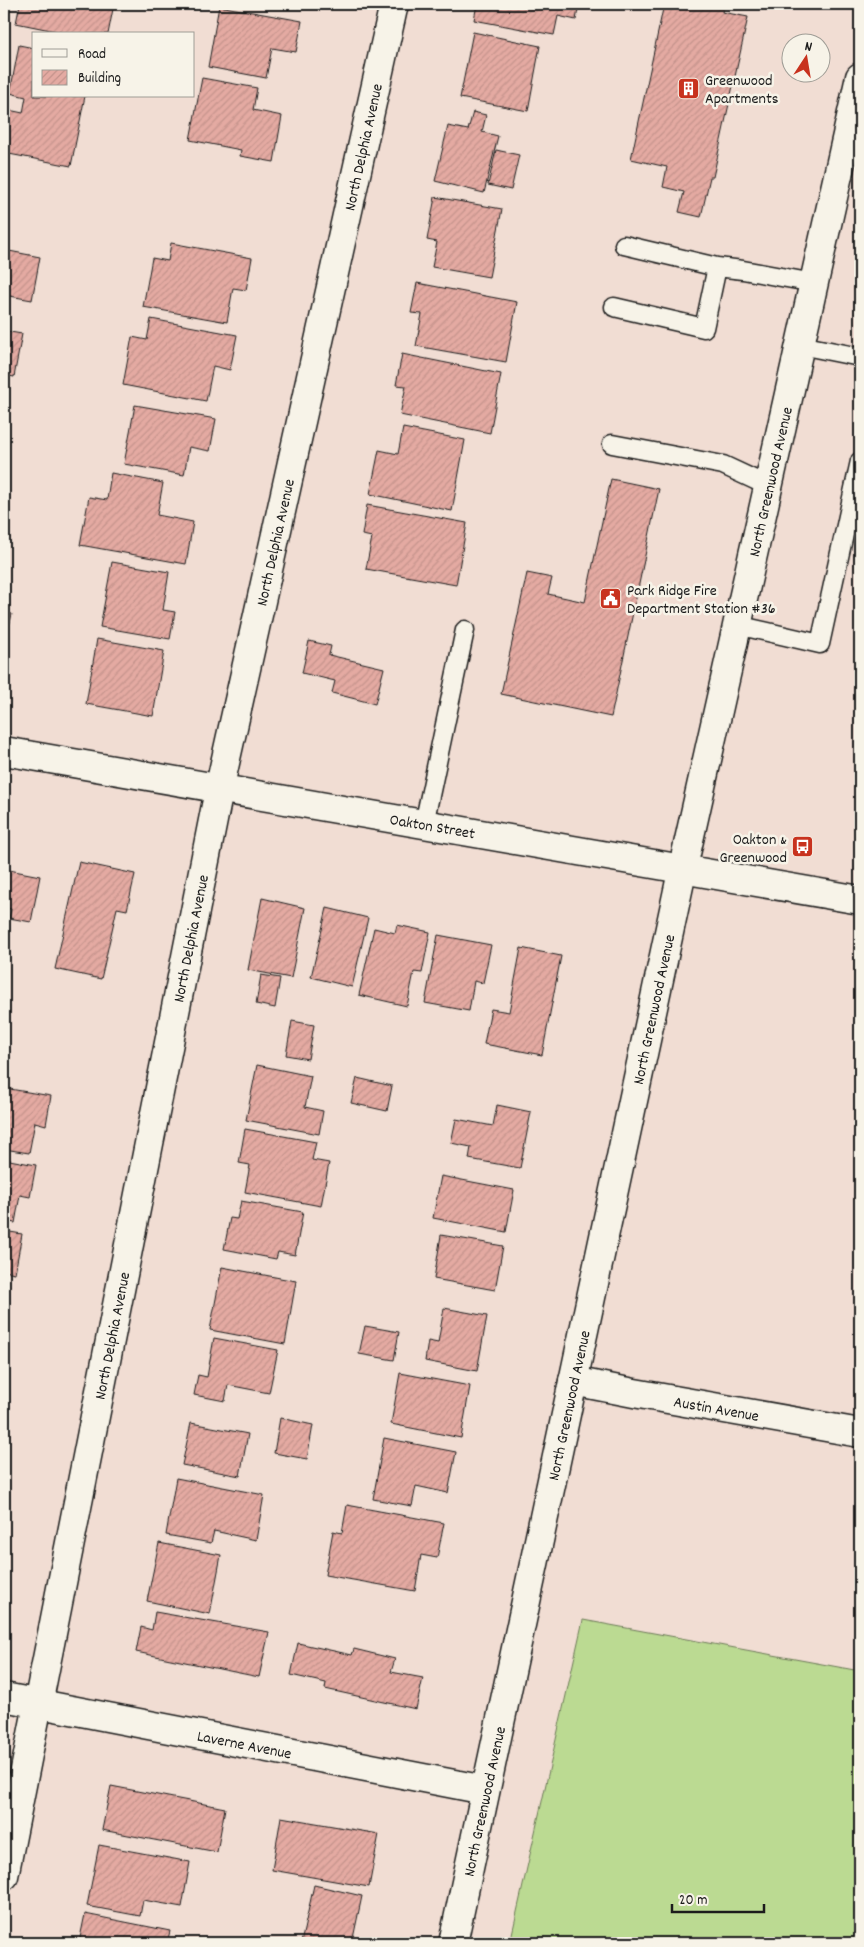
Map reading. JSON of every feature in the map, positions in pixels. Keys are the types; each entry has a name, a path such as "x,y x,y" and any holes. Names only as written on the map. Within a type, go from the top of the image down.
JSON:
{"street":[{"name":"North Delphia Avenue","path":"4,1876 219,790 394,4"},
{"name":"North Greenwood Avenue","path":"453,1943 683,867 860,77"},
{"name":"Oakton Street","path":"4,751 219,790 683,867 860,900"},
{"name":"Austin Avenue","path":"573,1381 860,1433"},
{"name":"Laverne Avenue","path":"4,1697 486,1790"}],"lane":[{"path":"624,245 717,267 814,283"},
{"path":"614,306 704,328 717,267"},
{"path":"800,345 860,357"},
{"path":"612,444 723,465 768,486"},
{"path":"737,625 820,644 860,461"},
{"path":"424,824 465,630"}],"green space":[{"path":"583,1620 860,1671 860,1943 510,1943"}],"building":[{"path":"20,4 114,4 108,32 60,32 16,23"},
{"path":"283,4 310,4 309,8"},
{"path":"477,4 579,4 576,20 558,16 554,35 474,20"},
{"name":"Greenwood Apartments","path":"664,4 683,4 700,7 701,4 724,4 722,12 748,17 713,177 710,177 701,217 679,212 684,192 663,187 667,167 631,159"},
{"path":"219,6 302,21 296,52 272,48 266,78 208,67"},
{"path":"473,32 540,46 528,111 460,98"},
{"path":"19,45 32,48 32,98 85,98 71,166 4,153 4,109 23,113 26,97 10,93"},
{"path":"202,78 257,88 253,110 282,116 274,162 240,156 241,150 190,140"},
{"path":"473,112 486,115 482,132 498,136 484,193 435,181 448,126 468,130"},
{"path":"496,150 519,155 511,190 488,185"},
{"path":"435,197 502,209 489,277 432,267 437,242 427,240"},
{"path":"171,243 252,258 246,290 233,288 227,322 143,307 152,258 168,261"},
{"path":"4,250 40,257 32,300 4,295"},
{"path":"417,283 517,302 506,362 416,346 422,314 411,313"},
{"path":"151,319 237,335 230,370 213,366 206,401 123,385 132,337 147,340"},
{"path":"4,331 22,334 14,377 4,375"},
{"path":"402,354 501,374 490,433 400,415 406,386 396,385"},
{"path":"135,405 216,419 210,451 189,447 184,475 124,464"},
{"path":"403,428 465,440 452,511 370,494 379,450 398,454"},
{"path":"111,473 163,483 157,515 193,522 186,564 80,545 89,497 107,500"},
{"name":"Park Ridge Fire Department Station #36","path":"611,479 659,489 611,717 501,694 527,573 552,578 548,594 585,602"},
{"path":"367,505 467,523 456,585 366,569 372,537 362,535"},
{"path":"112,562 169,572 163,610 175,612 170,639 100,627"},
{"path":"4,612 12,614 4,647"},
{"path":"97,639 164,651 153,716 86,704"},
{"path":"309,641 331,646 329,655 384,668 375,704 332,693 335,681 302,673"},
{"path":"79,862 135,874 127,910 117,908 101,979 55,969"},
{"path":"4,869 40,876 31,922 9,918 11,909 4,908"},
{"path":"262,898 305,908 291,978 248,970"},
{"path":"327,908 368,918 352,987 311,977"},
{"path":"397,925 430,932 422,973 414,972 407,1006 359,995 374,928 395,933"},
{"path":"438,935 491,945 483,983 474,981 469,1011 425,1003"},
{"path":"521,948 561,956 542,1055 484,1044 491,1009 509,1012"},
{"path":"261,975 280,978 275,1008 256,1004"},
{"path":"292,1021 314,1025 308,1059 286,1055"},
{"path":"257,1065 311,1076 305,1107 323,1111 319,1134 246,1120"},
{"path":"357,1078 392,1086 387,1111 351,1103"},
{"path":"4,1088 51,1096 46,1125 35,1122 29,1153 4,1149"},
{"path":"497,1105 531,1112 520,1168 469,1159 471,1147 451,1143 456,1119 493,1126"},
{"path":"245,1129 316,1142 312,1160 329,1163 321,1206 245,1192 250,1165 239,1163"},
{"path":"4,1159 36,1165 30,1197 20,1195 15,1223 4,1221"},
{"path":"441,1176 514,1190 506,1232 433,1218"},
{"path":"241,1201 303,1212 295,1255 278,1252 276,1259 224,1249 230,1218 237,1219"},
{"path":"4,1231 22,1234 15,1273 4,1271"},
{"path":"441,1235 503,1246 495,1290 434,1279"},
{"path":"222,1267 296,1281 285,1344 210,1330"},
{"path":"444,1308 487,1316 477,1371 425,1361 428,1341 438,1343"},
{"path":"365,1326 399,1332 394,1360 359,1354"},
{"path":"214,1338 278,1350 269,1393 228,1385 225,1401 194,1395 198,1375 207,1377"},
{"path":"400,1373 470,1386 461,1438 391,1424"},
{"path":"280,1418 313,1425 307,1459 274,1453"},
{"path":"191,1423 248,1434 240,1476 182,1465"},
{"path":"384,1438 456,1452 448,1493 416,1486 412,1506 373,1499"},
{"path":"176,1478 264,1495 256,1540 214,1531 211,1543 166,1535"},
{"path":"347,1505 444,1523 437,1558 421,1555 415,1591 325,1575 333,1531 342,1533"},
{"path":"159,1543 221,1555 210,1614 147,1601"},
{"path":"155,1612 269,1632 259,1677 136,1652 141,1627 152,1630"},
{"path":"298,1643 352,1655 354,1649 395,1659 391,1672 423,1678 416,1709 325,1689 326,1683 291,1675"},
{"path":"111,1786 225,1808 217,1852 102,1830"},
{"path":"281,1817 379,1834 369,1887 272,1870"},
{"path":"99,1845 190,1862 182,1907 143,1900 140,1916 87,1906"},
{"path":"314,1885 362,1896 352,1943 301,1943"},
{"path":"85,1914 170,1931 167,1943 79,1943"}],"place":[{"name":"Greenwood Apartments","path":"689,88"},
{"name":"Park Ridge Fire Department Station #36","path":"611,598"},
{"name":"Oakton & Greenwood","path":"803,847"}]}
